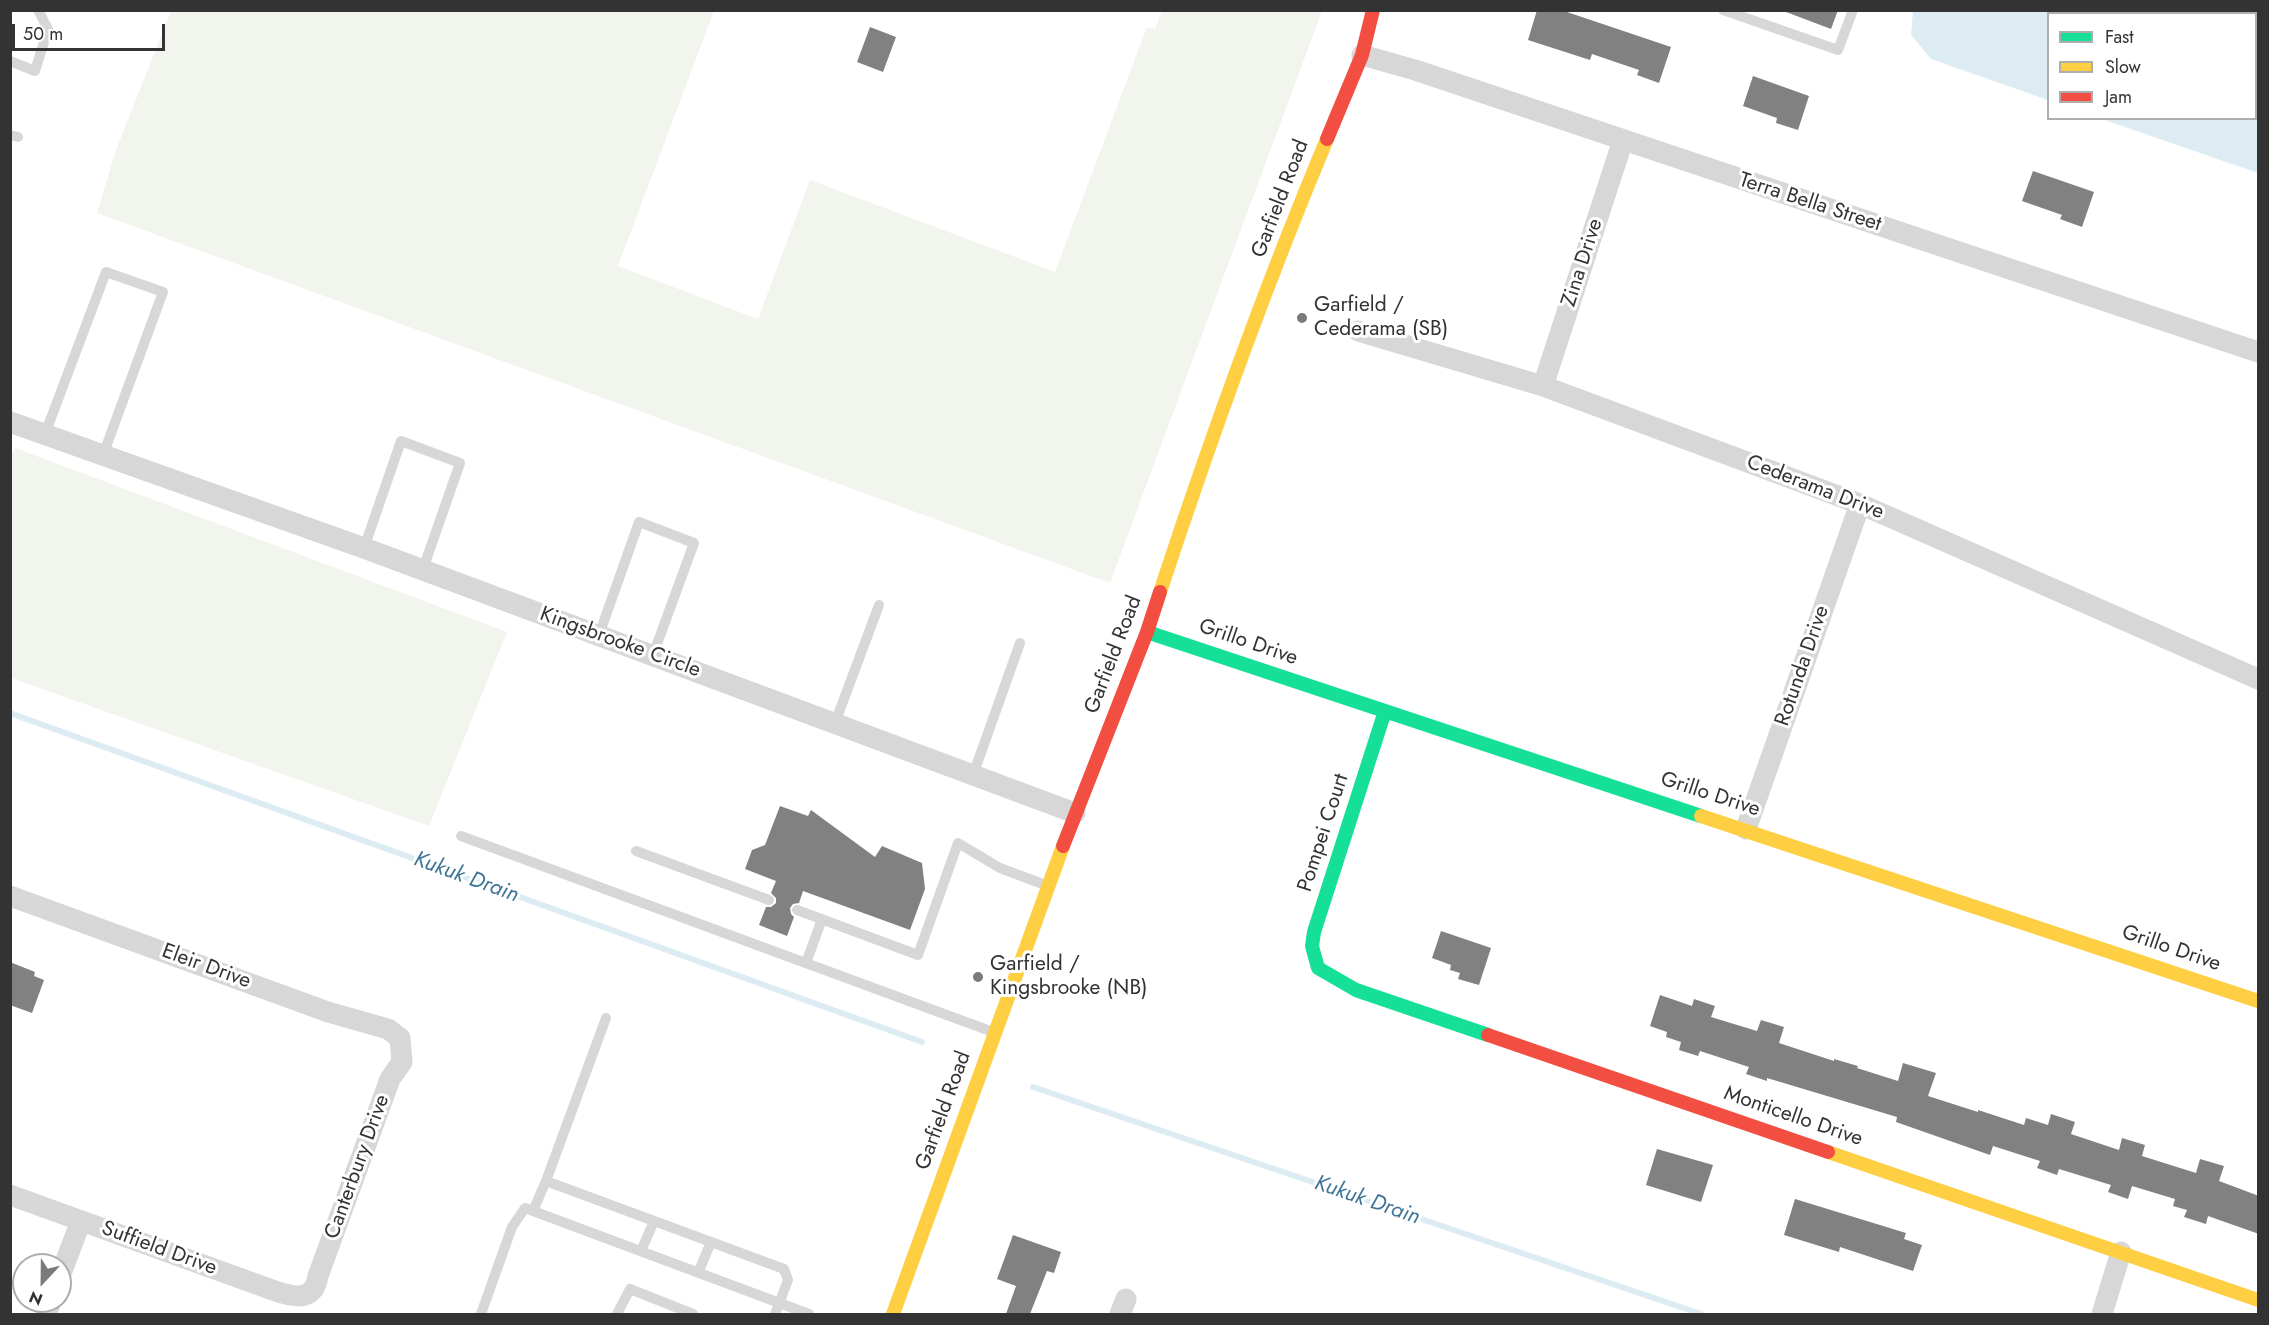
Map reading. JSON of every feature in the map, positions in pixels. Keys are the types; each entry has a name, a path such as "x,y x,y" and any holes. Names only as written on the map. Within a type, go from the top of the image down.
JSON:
{"street":[{"name":"Garfield Road","path":"892,1314 1075,813 1147,632 1192,495 1300,203 1362,55 1373,10"},
{"name":"Terra Bella Street","path":"1362,55 1415,70 2259,352"},
{"name":"Zina Drive","path":"1543,386 1623,140"},
{"name":"Cederama Drive","path":"1358,331 1543,386 1860,504 2259,679"},
{"name":"Kingsbrooke Circle","path":"10,422 364,548 1075,813"},
{"name":"Rotunda Drive","path":"1746,829 1860,504"},
{"name":"Grillo Drive","path":"1147,632 2259,1001"},
{"name":"Pompei Court","path":"1318,968 1312,946 1314,932 1384,711"},
{"name":"Eleir Drive","path":"10,896 328,1012 388,1029 400,1038"},
{"name":"Monticello Drive","path":"1318,968 1356,990 2259,1300"},
{"name":"Canterbury Drive","path":"309,1294 316,1286 390,1079 402,1062 400,1038"},
{"name":"Suffield Drive","path":"10,1195 278,1292 298,1296 309,1294"},
{"path":"69,1253 81,1221"},
{"path":"2102,1314 2121,1252"}],"lane":[{"path":"10,61 35,71 48,29 38,10"},
{"path":"1723,10 1838,50 1853,10"},
{"path":"45,434 106,272 163,292 103,455"},
{"path":"364,548 401,441 460,464 423,570"},
{"path":"599,635 639,522 694,543 654,655"},
{"path":"835,723 879,605"},
{"path":"973,775 1020,643"},
{"path":"461,836 995,1033"},
{"path":"796,910 918,955 958,843 1000,867 1048,886"},
{"path":"636,851 769,900"},
{"path":"806,963 822,919"},
{"path":"533,1211 606,1018"},
{"path":"546,1181 784,1269 788,1280 775,1314"},
{"path":"481,1314 512,1227 525,1208 809,1314"},
{"path":"641,1251 654,1221"},
{"path":"698,1273 711,1242"},
{"path":"617,1314 630,1289 693,1314"}],"shaded area":[{"path":"2117,10 2123,12 2047,12 2047,100 1931,59 1911,35 1913,11"},
{"path":"171,11 714,11 618,266 758,319 810,180 1055,272 1147,27 1155,29 1162,11 1322,11 1110,583 97,213 116,150"},
{"path":"2257,58 2258,173 2105,120 2257,120"},
{"path":"15,448 507,632 429,826 11,678 10,459"}],"building":[{"path":"1537,10 1561,10 1671,47 1659,83 1637,75 1639,70 1592,54 1590,60 1528,40"},
{"path":"1787,10 1838,10 1831,29 1786,12"},
{"path":"870,27 896,37 883,72 857,62"},
{"path":"1753,76 1809,96 1798,130 1776,123 1777,118 1743,106"},
{"path":"2033,171 2094,192 2082,227 2060,219 2062,215 2022,201"},
{"path":"780,806 808,816 811,810 875,857 882,846 922,863 925,889 910,930 803,891 799,903 793,904 790,908 794,917 787,936 759,925 766,907 771,907 776,903 776,898 771,893 776,881 745,869 752,850 765,845"},
{"path":"1441,931 1491,948 1479,985 1458,979 1460,973 1450,970 1451,965 1432,958"},
{"path":"10,962 35,972 34,976 44,980 32,1013 10,1005"},
{"path":"1660,995 1692,1006 1694,999 1715,1006 1711,1017 1757,1031 1761,1020 1784,1027 1779,1043 1834,1061 1834,1059 1858,1066 1857,1068 1898,1081 1903,1063 1936,1073 1928,1096 1978,1112 1978,1110 2024,1125 2026,1118 2048,1125 2051,1114 2075,1122 2071,1134 2119,1150 2122,1138 2145,1145 2142,1156 2196,1173 2200,1159 2224,1166 2219,1181 2259,1196 2259,1234 2208,1216 2206,1224 2184,1217 2187,1210 2173,1206 2175,1199 2132,1186 2128,1199 2108,1192 2111,1185 2059,1169 2057,1175 2037,1168 2040,1161 1993,1146 1990,1155 1896,1122 1897,1117 1767,1078 1767,1081 1746,1074 1749,1067 1700,1051 1698,1056 1679,1050 1681,1042 1666,1037 1667,1032 1650,1026"},
{"path":"1657,1149 1713,1165 1701,1202 1646,1185"},
{"path":"1795,1199 1906,1233 1904,1239 1922,1245 1913,1271 1840,1247 1839,1252 1784,1235"},
{"path":"1013,1235 1061,1252 1054,1273 1047,1271 1030,1314 1006,1314 1016,1286 997,1279"}],"waterway":[{"name":"Kukuk Drain","path":"10,713 922,1042"},
{"name":"Kukuk Drain","path":"1033,1087 1701,1314"}],"traffic: fast":[{"path":"1147,632 1701,816"},
{"path":"1385,711 1314,932 1312,946 1318,968 1356,990 1488,1035"}],"traffic: slow":[{"path":"1160,592 1239,364 1327,139"},
{"path":"1701,816 2258,1001"},
{"path":"893,1314 1063,846"},
{"path":"1828,1152 2258,1300"}],"traffic: jam":[{"path":"1327,139 1362,55 1373,10"},
{"path":"1063,846 1147,632 1160,592"},
{"path":"1488,1035 1828,1152"}],"place":[{"name":"Garfield / Cederama (SB)","path":"1302,318"},
{"name":"Garfield / Kingsbrooke (NB)","path":"978,977"}]}
